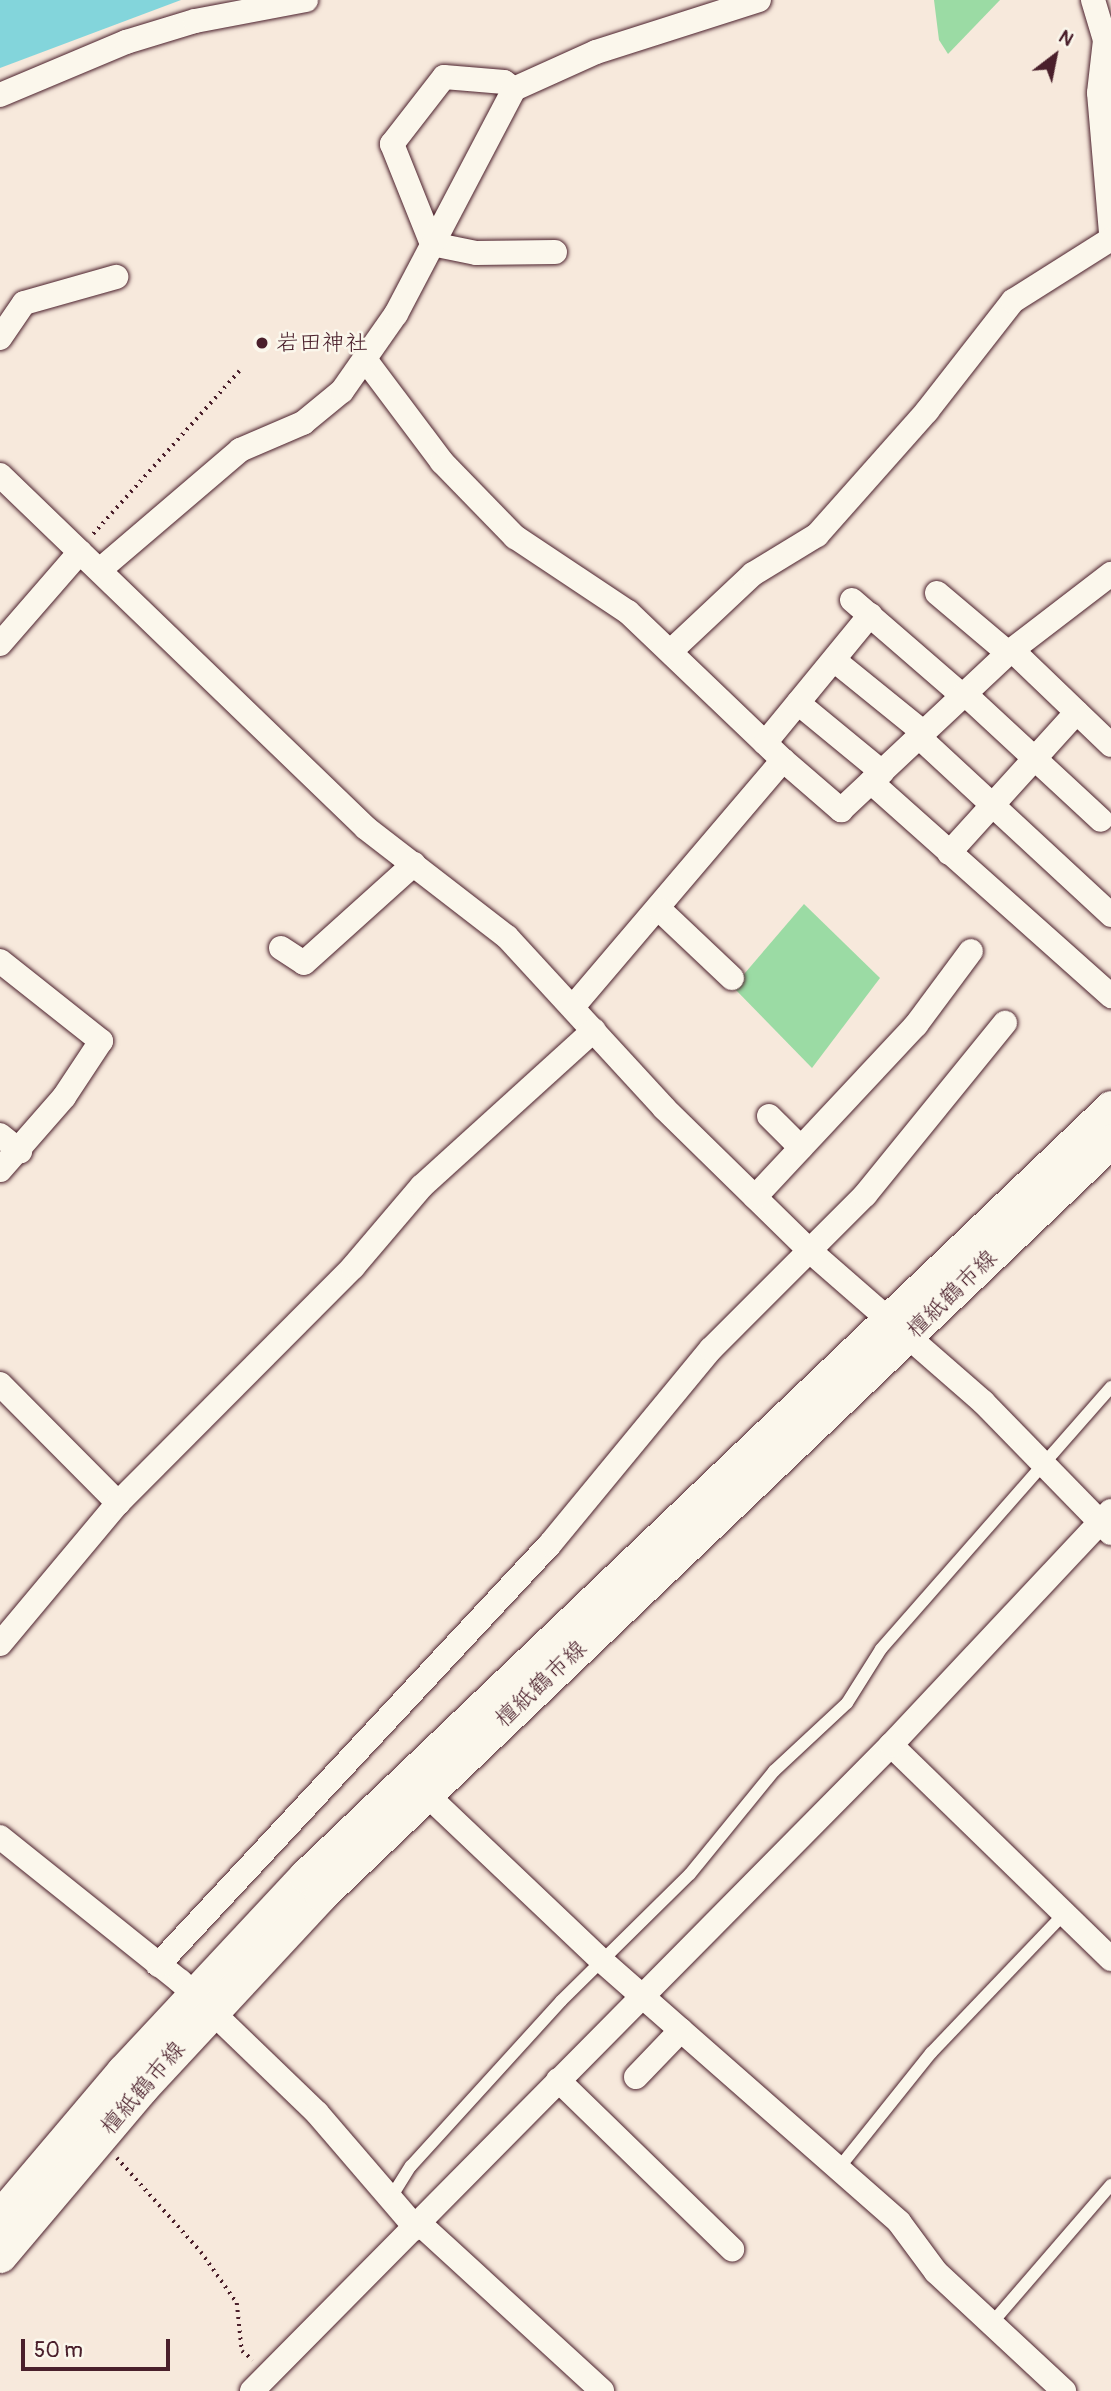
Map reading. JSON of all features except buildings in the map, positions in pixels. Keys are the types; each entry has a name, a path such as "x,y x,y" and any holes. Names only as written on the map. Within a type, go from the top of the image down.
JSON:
{"main road":[{"name":"檀紙鶴市線","path":"0,2256 99,2139 202,2002 426,1794 898,1328 1111,1107"},
{"name":"檀紙鶴市線","path":"0,2216 417,1768 898,1328 1111,1141"}],"street":[{"path":"0,95 126,42 306,0"},
{"path":"102,568 240,450 323,410 367,362 514,89 698,8 759,0"},
{"path":"1093,0 1105,40 1098,93 1111,232"},
{"path":"432,244 392,144 444,77 504,82 514,89"},
{"path":"672,650 753,574 817,535 928,411 1013,301 1111,239"},
{"path":"432,244 477,253 555,252"},
{"path":"0,338 24,303 116,277"},
{"path":"367,362 442,462 515,537 628,612 672,650 774,752 841,810 1010,652 1111,574"},
{"path":"0,475 80,552 102,568 357,818 507,937 810,1251 1108,1521 891,1745 640,1995 418,2226 251,2391"},
{"path":"0,644 80,552"},
{"path":"937,593 1010,652 1111,745"},
{"path":"574,1006 660,910 774,752 798,703 834,660 861,607 964,695 1101,820"},
{"path":"834,660 921,735 1111,915"},
{"path":"798,703 876,777 950,853 1111,996"},
{"path":"950,853 1077,712"},
{"path":"281,948 304,963 414,864"},
{"path":"660,910 732,978"},
{"path":"755,1197 916,1025 971,951"},
{"path":"0,961 101,1041 20,1151 0,1170"},
{"path":"158,1965 550,1544 711,1349 865,1195 1005,1023"},
{"path":"0,1644 118,1503 353,1267 422,1186 594,1030"},
{"path":"769,1116 801,1147"},
{"path":"0,1135 20,1151"},
{"path":"0,1384 118,1503"},
{"path":"891,1745 1111,1959"},
{"path":"426,1794 601,1960 899,2222 936,2272 1064,2391"},
{"path":"0,1837 202,2002 317,2113 390,2199 602,2391"},
{"path":"636,2077 681,2030"},
{"path":"558,2080 732,2249"}],"lane":[{"path":"390,2199 427,2148 601,1960 690,1874 774,1771 848,1703 881,1649 1043,1460 1111,1387"},
{"path":"838,2169 931,2053 1065,1913"},
{"path":"991,2323 1111,2185"}],"path":[{"path":"80,552 239,371"},
{"path":"99,2139 201,2252 237,2304 242,2351 269,2373"}],"green space":[{"path":"934,0 1000,0 948,54 939,40"},
{"path":"804,904 880,978 812,1068 733,987"}],"water":[{"path":"0,0 181,0 0,68"}],"place":[{"name":"岩田神社","path":"262,343"}]}
